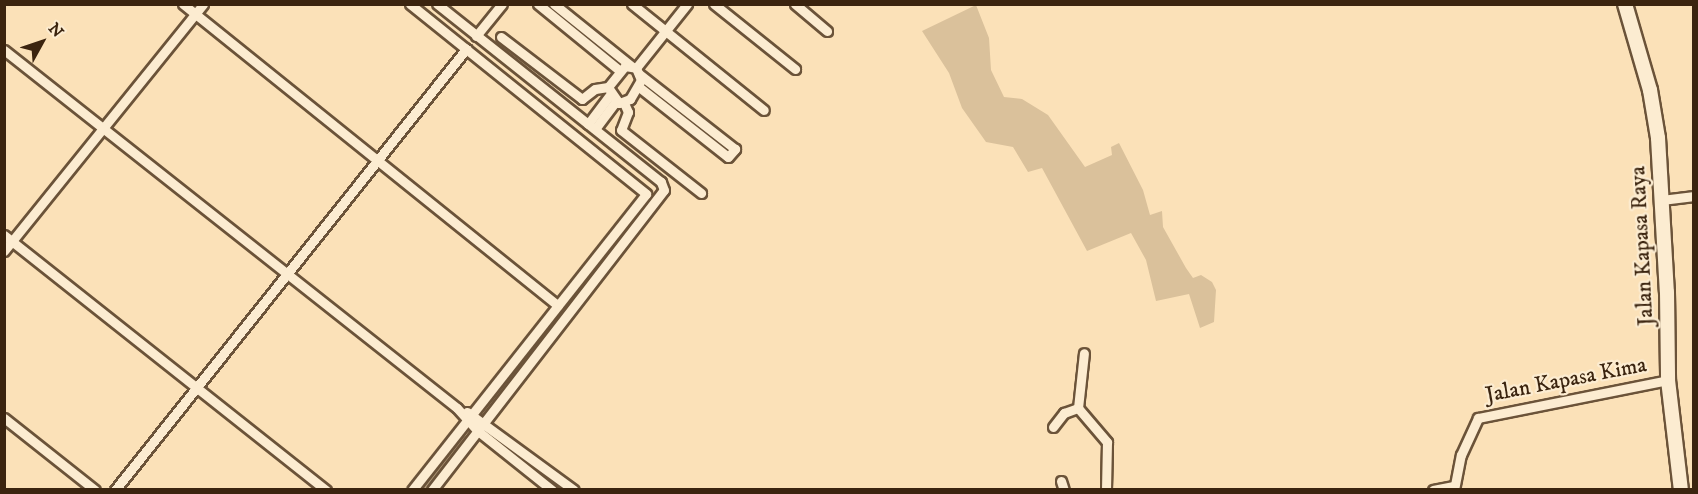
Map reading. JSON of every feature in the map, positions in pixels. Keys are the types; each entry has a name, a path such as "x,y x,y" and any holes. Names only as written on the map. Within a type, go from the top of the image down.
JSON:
{"main road":[{"name":"Jalan Kapasa Raya","path":"1625,4 1650,90 1662,200 1668,380 1681,489"}],"street":[{"path":"183,4 558,306"},
{"path":"4,251 8,238 105,129 203,4"},
{"path":"410,4 646,193"},
{"path":"437,4 664,186"},
{"path":"476,36 502,4"},
{"path":"538,4 619,70 635,69 687,4"},
{"path":"554,4 735,149 728,157 639,87 635,69"},
{"path":"632,4 764,110"},
{"path":"714,4 795,69"},
{"path":"795,4 827,31"},
{"path":"501,37 582,99 595,89 615,96 628,112 621,130 701,193"},
{"path":"115,489 466,49"},
{"path":"4,50 457,408 469,417 485,422 574,489"},
{"path":"591,127 615,96 619,70"},
{"path":"615,96 639,87"},
{"path":"412,489 646,193 664,186"},
{"path":"432,489 639,226 664,192 664,186"},
{"path":"1662,200 1694,196"},
{"path":"8,238 326,489"},
{"path":"1084,353 1078,408 1107,442 1106,489"},
{"name":"Jalan Kapasa Kima","path":"1454,488 1469,430 1478,418 1668,380"},
{"path":"1053,427 1064,413 1078,408"},
{"path":"469,417 478,431 552,489"},
{"path":"4,418 95,489"},
{"path":"1433,489 1454,488"}],"shaded area":[{"path":"976,5 989,38 991,70 1004,97 1022,99 1048,115 1085,167 1112,155 1111,147 1119,143 1143,190 1150,215 1162,211 1163,227 1193,278 1201,275 1212,282 1216,290 1214,322 1200,328 1189,294 1156,301 1146,260 1131,233 1087,251 1042,168 1028,172 1013,147 986,142 962,108 949,73 922,31"}],"waterway":[{"path":"423,490 465,436"}]}
